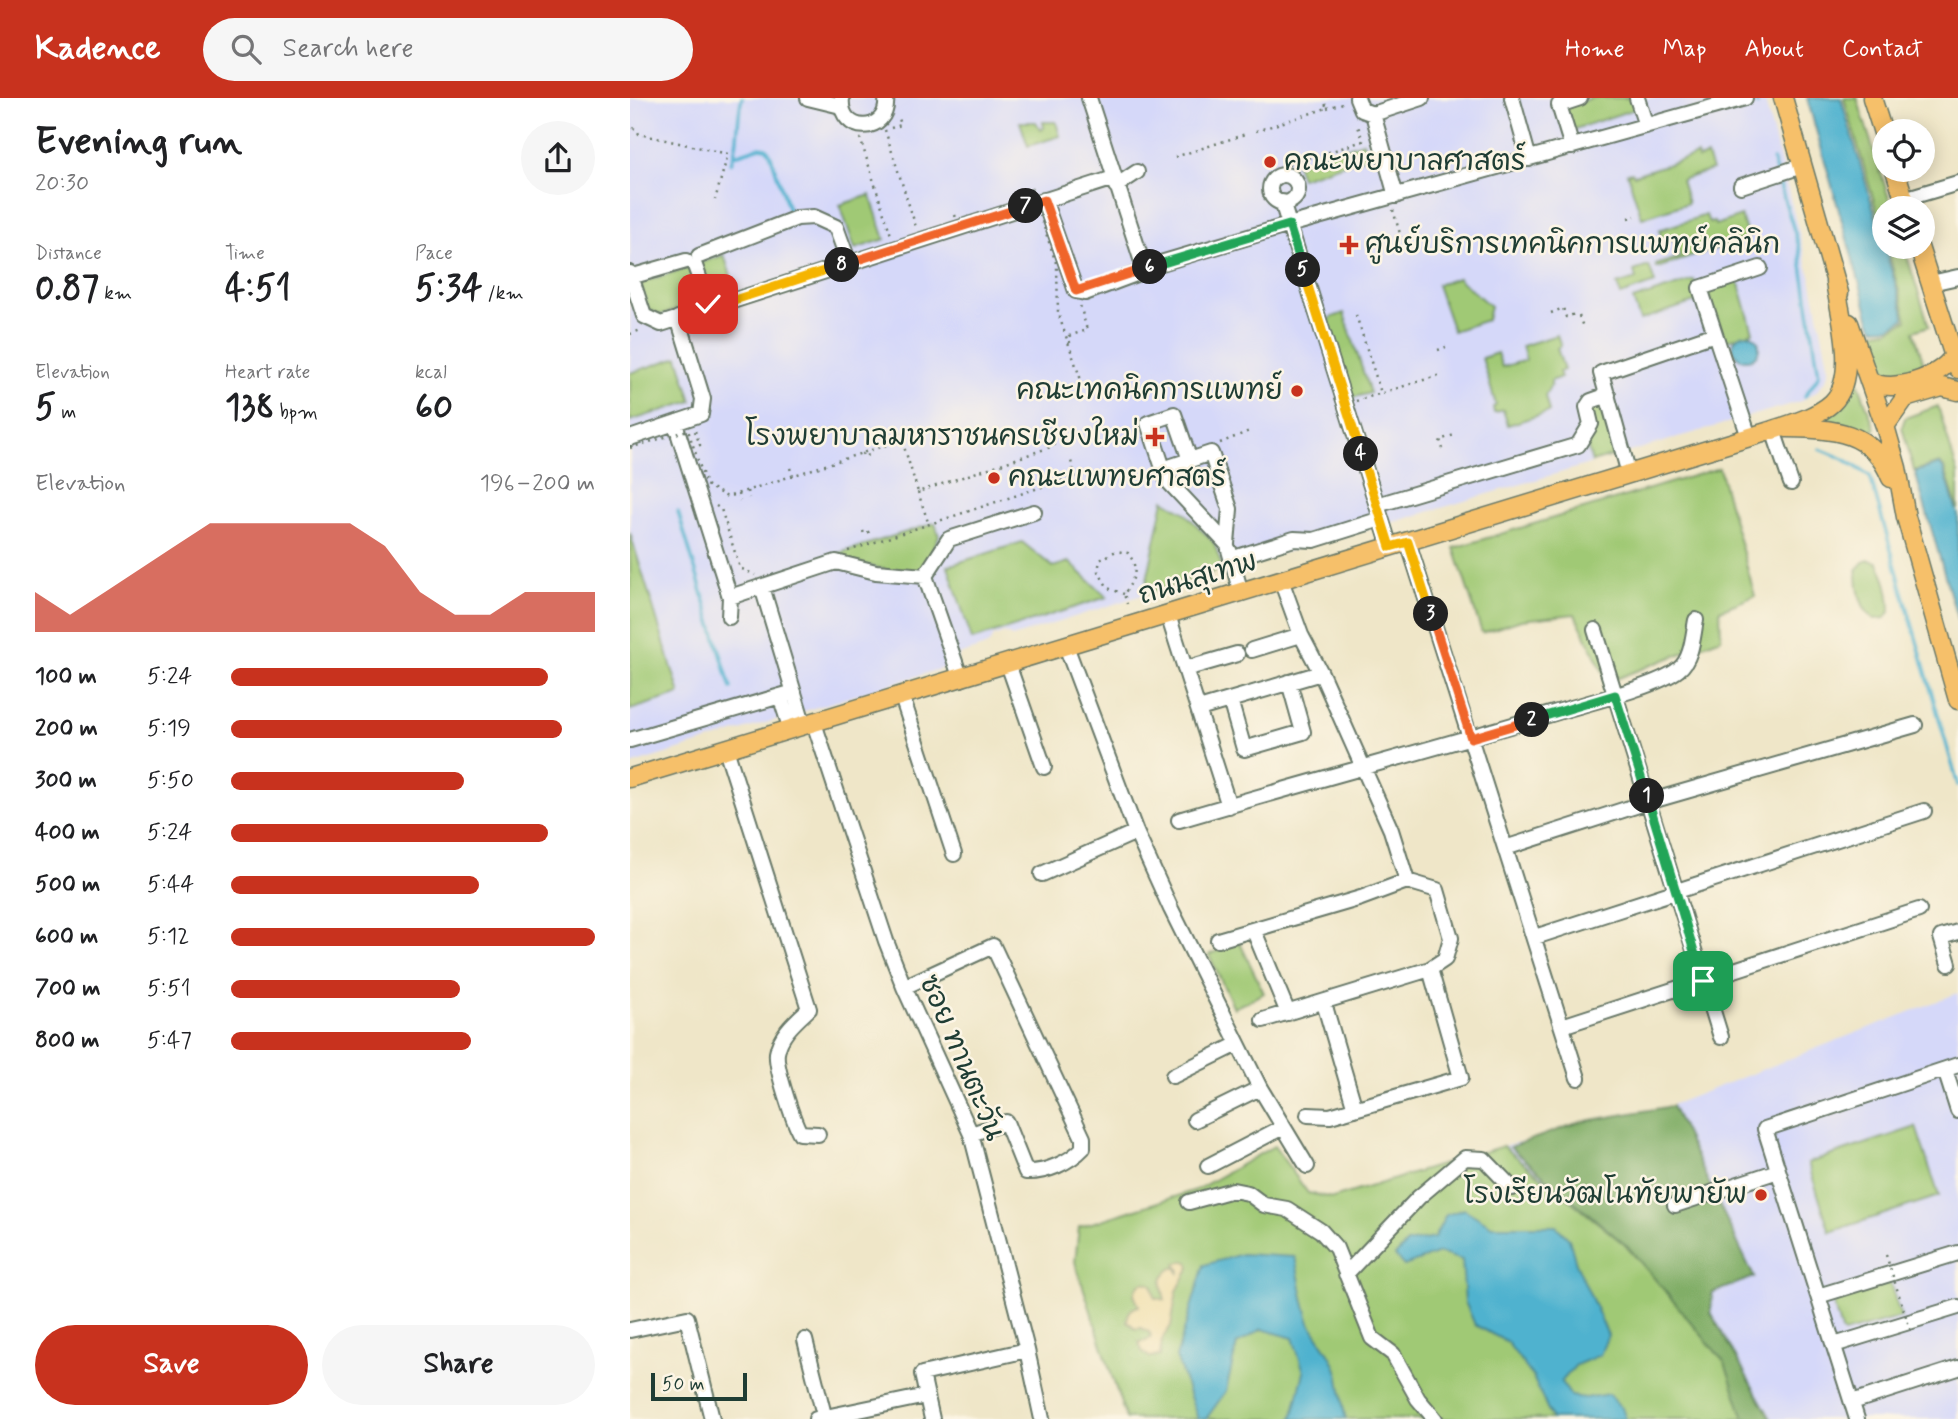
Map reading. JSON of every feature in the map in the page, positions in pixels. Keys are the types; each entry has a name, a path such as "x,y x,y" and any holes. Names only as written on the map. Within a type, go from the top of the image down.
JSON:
{"main road":[{"path":"1783,98 1835,282 1885,426 1897,468 1906,517 1958,700"},
{"path":"1872,98 1879,119"},
{"path":"1869,381 1891,387 1935,374 1956,363 1923,259"},
{"name":"ถนนสุเทพ","path":"630,778 1777,429 1822,410 1838,396 1845,379 1847,360 1835,282"},
{"path":"1885,426 1905,398 1942,387 1958,391"},
{"name":"ถนนสุเทพ","path":"1777,429 1830,429 1840,431 1867,446 1878,454 1887,467 1906,517"}],"street":[{"path":"808,98 842,102 846,117 855,125 869,126 885,112 887,98"},
{"path":"1089,98 1144,268"},
{"path":"1354,103 1373,114 1422,98"},
{"path":"1512,98 1529,159"},
{"path":"1572,147 1559,104 1580,98"},
{"path":"1637,98 1646,126"},
{"path":"1081,292 1289,225 1745,98"},
{"path":"1373,114 1392,197"},
{"path":"1741,186 1802,166"},
{"path":"849,263 836,227 814,217 791,220 693,261 630,276 644,316 661,324 920,240 1115,182 1138,172"},
{"path":"1290,176 1298,186 1294,198 1282,202 1274,198 1271,190 1273,181 1278,177 1290,176"},
{"path":"1926,196 1958,183"},
{"path":"1282,202 1330,355 1327,372 1336,401 1347,411 1390,547"},
{"path":"1040,203 1081,292"},
{"path":"693,261 710,308"},
{"path":"1081,292 1144,268 1160,265"},
{"path":"1749,437 1700,288 1760,268"},
{"path":"1931,283 1958,277"},
{"path":"630,438 682,424 701,414 703,399 678,318"},
{"path":"1629,474 1601,373 1715,334"},
{"path":"1231,559 1294,539 1314,540 1379,512 1578,445 1591,424 1587,407 1591,401 1608,395"},
{"path":"1189,460 1174,414 1148,423 1167,480 1227,544"},
{"path":"682,424 730,597 729,617"},
{"path":"1777,429 1791,482"},
{"path":"1163,469 1211,453 1230,509 1227,544 1241,593"},
{"path":"925,576 949,539 1034,512"},
{"path":"1408,542 1578,1078"},
{"path":"730,597 762,582 836,562 876,572 925,576"},
{"path":"925,576 961,679"},
{"path":"1281,580 1301,635 1321,673 1391,830 1407,881"},
{"name":"ซอย ทานตะวัน","path":"762,582 787,694 803,726 904,987 971,1134 1027,1350 1042,1419"},
{"path":"1168,615 1229,806"},
{"path":"1179,820 1471,738 1615,695 1662,678 1680,669 1688,656 1696,620"},
{"path":"1595,630 1721,1037"},
{"path":"1252,650 1301,635"},
{"path":"1066,646 1136,832 1260,1088 1307,1166"},
{"path":"1185,669 1237,654"},
{"path":"1008,664 1044,767"},
{"path":"1199,709 1321,673"},
{"path":"1230,700 1244,749 1303,732 1289,682"},
{"path":"630,740 787,694"},
{"path":"902,696 954,854"},
{"path":"1505,848 1648,802 1915,725"},
{"path":"726,749 809,1009 788,1029 777,1054 792,1118 800,1133 818,1134"},
{"path":"1535,937 1924,811"},
{"path":"1042,874 1136,832"},
{"path":"1218,940 1361,898 1407,881 1437,890 1451,938 1445,959 1430,969 1263,1020"},
{"path":"1562,1026 1919,911"},
{"path":"1254,931 1288,1013"},
{"path":"1949,964 1941,937 1958,932"},
{"path":"904,987 993,946 1083,1138 1083,1148 1074,1158 1037,1172 1026,1172 1006,1122 971,1134"},
{"path":"1308,1115 1325,1117 1461,1077 1430,969"},
{"path":"1324,1003 1356,1109"},
{"path":"1173,1076 1238,1044"},
{"path":"1857,1419 1765,1129 1952,1067 1958,1111"},
{"path":"1195,1121 1260,1088"},
{"path":"1208,1166 1283,1127"},
{"path":"1346,1274 1419,1197 1465,1158 1484,1159 1513,1188"},
{"path":"1675,1205 1778,1171"},
{"path":"1189,1202 1233,1189 1248,1193 1264,1205 1287,1209 1321,1231 1336,1248 1372,1338 1393,1354 1418,1399 1435,1419"},
{"path":"1818,1296 1958,1253"},
{"path":"1834,1345 1958,1307"},
{"path":"630,1330 688,1318 712,1419"},
{"path":"805,1340 822,1418 926,1396"},
{"path":"932,1419 922,1374 1027,1350"},
{"path":"1852,1402 1958,1368"}],"path":[{"path":"1325,103 1327,108"},
{"path":"1256,131 1327,108 1354,103 1363,141 1276,169 1278,177"},
{"path":"855,125 895,248"},
{"path":"633,128 639,134 727,154 715,200"},
{"path":"885,130 920,240"},
{"path":"1175,157 1246,134"},
{"path":"1031,188 1040,203 1057,266 1058,313 1082,383"},
{"path":"1392,197 1401,237"},
{"path":"955,215 957,221 985,212 1040,203"},
{"path":"1628,218 1635,216"},
{"path":"1070,343 1069,336 1087,330 1081,292"},
{"path":"1550,313 1563,309 1566,317 1577,315 1583,327"},
{"path":"1356,315 1381,393"},
{"path":"719,327 718,321 732,317"},
{"path":"1437,349 1446,346"},
{"path":"1347,411 1381,393 1440,375"},
{"path":"630,448 682,424 694,428 700,445 694,447"},
{"path":"682,424 694,447 708,493"},
{"path":"682,424 706,485 727,497 902,440"},
{"path":"918,492 1054,446 1049,431 1059,427"},
{"path":"1211,453 1221,443 1252,430"},
{"path":"899,432 929,525"},
{"path":"1443,449 1440,440 1457,434"},
{"path":"862,453 863,456 873,455"},
{"path":"842,553 1075,476 1071,461 1075,460"},
{"path":"790,468 793,476"},
{"path":"747,491 749,498"},
{"path":"738,494 740,501"},
{"path":"712,505 721,509 740,568 762,582"},
{"path":"863,531 864,534 871,531"},
{"path":"1116,551 1128,553 1135,565 1135,579 1124,594 1108,588 1098,571 1100,560 1116,551"},
{"path":"1124,594 1127,604"},
{"path":"1886,1255 1912,1335"}],"shaded area":[{"name":"โรงพยาบาลมหาราชนครเชียงใหม่","path":"630,98 1764,98 1812,283 1829,369 1826,379 1816,392 1801,401 1377,527 1223,569 1012,637 1004,633 993,637 988,645 959,655 956,664 630,765"},
{"name":"โรงเรียนวัฒโนทัยพายัพ","path":"1958,993 1958,1419 1752,1419 1731,1364 1624,1244 1503,1146 1664,1108"}],"green space":[{"path":"1592,98 1631,98 1635,109 1572,130 1564,107"},
{"path":"1844,98 1857,98 1872,145 1872,182 1884,182 1888,196 1872,196"},
{"path":"1020,122 1036,122 1041,130 1044,128 1043,122 1056,122 1060,136 1028,146"},
{"path":"1363,142 1368,156 1301,178 1296,164"},
{"path":"1697,155 1698,159 1707,156 1712,170 1681,180 1688,203 1642,218 1627,173 1632,172 1634,175"},
{"path":"870,195 885,239 855,249 840,205"},
{"path":"1706,215 1709,223 1714,222 1715,225 1741,216 1748,238 1657,268 1656,265 1680,257 1674,239 1663,242 1659,230"},
{"path":"724,255 736,291 712,299 700,263"},
{"path":"1890,259 1908,259 1929,326 1914,331 1924,365 1896,371 1880,368 1869,333 1889,330 1907,320"},
{"path":"1649,266 1655,283 1621,295 1617,285 1636,279 1634,271"},
{"path":"689,267 700,302 661,315 649,310 640,283"},
{"path":"1458,278 1490,306 1487,320 1453,331 1437,285"},
{"path":"1694,280 1701,300 1640,320 1633,300"},
{"path":"1738,280 1753,332 1725,341 1707,291"},
{"path":"1344,313 1370,393 1348,399 1326,324 1330,318"},
{"path":"1557,335 1561,346 1557,348 1564,370 1559,372 1561,377 1551,381 1545,396 1549,412 1508,425 1503,410 1494,413 1493,407 1496,405 1482,358 1497,353 1502,367 1526,360 1522,346"},
{"path":"678,357 692,401 630,421 630,373"},
{"path":"1853,368 1875,429 1870,434 1856,427 1818,419 1844,399 1850,386"},
{"path":"1600,403 1615,455 1592,462 1586,443 1590,408"},
{"path":"1938,406 1958,474 1958,510 1945,469 1940,463 1914,471 1902,427 1905,418"},
{"path":"1719,468 1755,596 1720,610 1721,638 1608,682 1575,614 1521,620 1482,633 1454,548"},
{"path":"1164,500 1184,512 1214,543 1223,569 1144,594"},
{"path":"935,523 939,536 922,572 906,575 830,556"},
{"path":"630,533 680,694 630,710"},
{"path":"1022,542 1053,567 1069,562 1107,597 972,640 948,566"},
{"path":"1863,562 1877,562 1887,586 1890,612 1885,618 1874,619 1869,615 1860,597 1857,570"},
{"path":"1239,941 1264,993 1234,1008 1209,955"},
{"path":"1672,1106 1754,1277 1712,1293 1711,1313 1771,1419 1744,1419 1725,1363 1629,1248 1510,1147 1580,1122"},
{"path":"1916,1127 1939,1196 1830,1232 1808,1163"},
{"path":"1274,1146 1308,1193 1333,1198 1503,1146 1624,1244 1731,1364 1752,1419 1126,1419 1075,1262 1079,1227 1196,1190"},
{"path":"1890,1283 1901,1317 1844,1333 1841,1331 1833,1302"}],"sand":[{"path":"1188,1262 1190,1267 1177,1291 1171,1326 1162,1340 1160,1356 1149,1357 1142,1351 1139,1342 1151,1337 1150,1333 1141,1328 1136,1329 1127,1321 1130,1311 1139,1306 1135,1291 1140,1284 1148,1283 1152,1285 1155,1298 1165,1300 1162,1279 1172,1268 1177,1268 1179,1273 1176,1264"}],"water":[{"path":"1807,98 1841,98 1872,204 1872,259 1888,259 1903,310 1904,319 1890,327 1874,328"},
{"path":"1746,334 1755,338 1759,347 1755,356 1746,360 1737,356 1733,347 1737,338"},
{"path":"1940,464 1958,515 1958,621 1915,472"},
{"path":"1464,1209 1492,1226 1556,1226 1569,1239 1576,1263 1608,1335 1600,1355 1576,1365 1561,1382 1571,1396 1586,1398 1608,1394 1622,1408 1626,1419 1552,1419 1533,1377 1507,1342 1475,1325 1465,1302 1462,1260 1439,1253 1404,1266 1395,1256 1407,1243 1434,1238 1446,1215"},
{"path":"1242,1254 1295,1257 1309,1320 1337,1370 1346,1419 1292,1419 1304,1372 1293,1338 1262,1329 1237,1344 1226,1391 1206,1419 1198,1419 1176,1357 1204,1265"}],"waterway":[{"path":"731,163 736,147 742,98"},
{"path":"1756,100 1757,105"},
{"path":"735,155 760,147 766,148 791,217"},
{"path":"1773,160 1776,172"},
{"path":"1778,179 1799,246 1819,375 1805,396"},
{"path":"1820,449 1844,459 1870,476 1958,785"},
{"path":"678,512 731,688"}],"place":[{"name":"คณะพยาบาลศาสตร์","path":"1270,162"},
{"name":"ศูนย์บริการเทคนิคการแพทย์คลินิก","path":"1349,245"},
{"name":"คณะเทคนิคการแพทย์","path":"1297,391"},
{"name":"โรงพยาบาลมหาราชนครเชียงใหม่","path":"1155,437"},
{"name":"คณะแพทยศาสตร์","path":"994,478"},
{"name":"โรงเรียนวัฒโนทัยพายัพ","path":"1761,1195"}],"route":[{"path":"708,304 710,308 1044,200 1076,291 1289,225 1390,547 1408,542 1471,738 1615,695 1703,981"}]}
